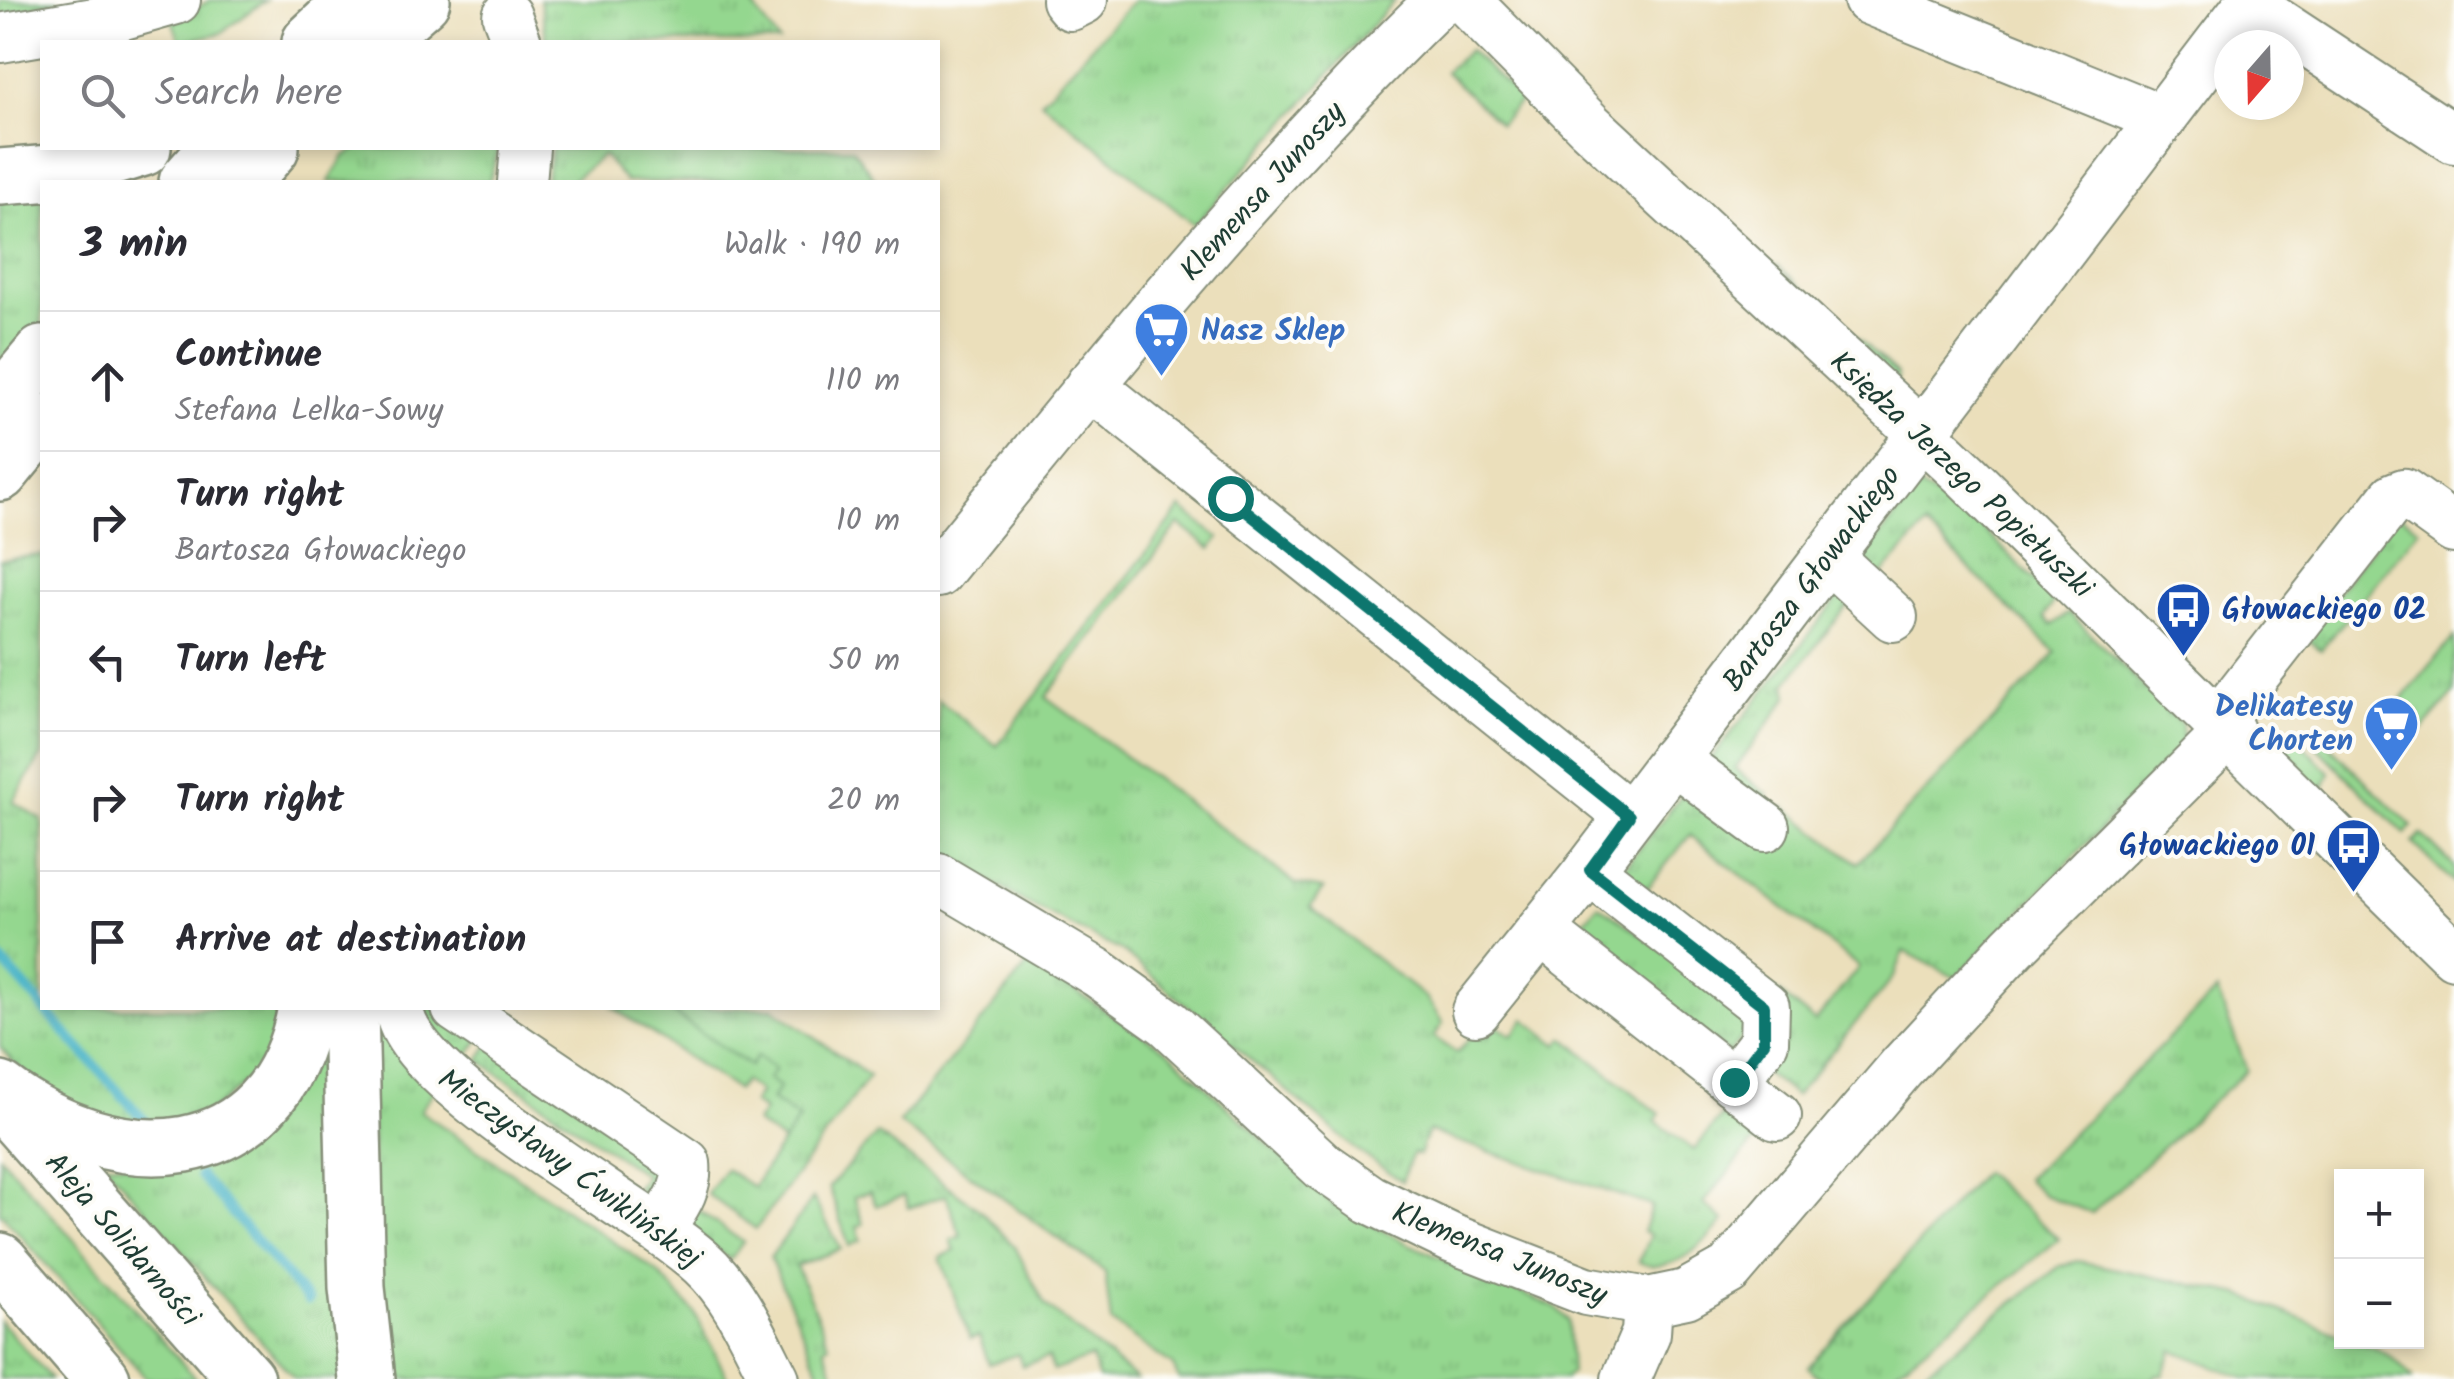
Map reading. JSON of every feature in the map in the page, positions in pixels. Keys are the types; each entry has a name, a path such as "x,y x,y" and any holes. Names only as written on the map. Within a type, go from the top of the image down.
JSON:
{"main road":[{"path":"312,40 355,0"},
{"path":"376,40 422,0"},
{"path":"0,178 65,172 136,150"},
{"path":"189,180 215,150"},
{"path":"244,180 269,150"},
{"path":"280,180 295,150"},
{"path":"0,404 40,356"},
{"path":"0,473 40,424"},
{"path":"0,503 40,483"},
{"path":"0,1090 44,1119 110,1145 160,1148 189,1143 239,1121 272,1088 295,1048 305,1010"},
{"path":"350,1010 357,1288 367,1379"},
{"name":"Aleja Solidarności","path":"0,1100 246,1379"},
{"path":"0,1262 102,1379"}],"street":[{"path":"0,38 106,20 176,0"},
{"path":"1066,0 1071,6 1083,0"},
{"name":"Klemensa Junoszy","path":"940,571 1090,385 1258,190 1440,0"},
{"name":"Księdza Jerzego Popiełuszki","path":"1464,0 1590,126 1922,434 2454,955"},
{"path":"1868,0 2162,119"},
{"path":"2251,2 2454,139"},
{"name":"Bartosza Głowackiego","path":"1476,1012 1590,870 2251,2"},
{"path":"522,180 525,150"},
{"path":"1090,385 1629,816"},
{"name":"Klemensa Junoszy","path":"940,879 1098,973 1168,1023 1214,1060 1324,1167 1370,1200 1586,1291 1648,1302 1686,1294 1728,1270 1901,1068 2224,726 2394,498 2404,493 2414,496 2454,529"},
{"path":"1829,558 1893,617"},
{"path":"1673,759 1765,828"},
{"path":"1590,870 1764,1006 1764,1042 1734,1082"},
{"path":"1540,930 1776,1116"},
{"name":"Mieczysławy Ćwiklińskiej","path":"400,1010 406,1035 444,1078 660,1229 719,1282 775,1379"},
{"path":"459,1010 686,1163 688,1178 660,1229"},
{"path":"1626,1379 1646,1333 1648,1302"}],"green space":[{"path":"0,0 59,0 0,17"},
{"path":"210,0 266,0 221,33 179,40 173,22"},
{"path":"540,0 749,0 778,40 547,40"},
{"path":"1134,0 1395,0 1195,225 1041,101"},
{"path":"1469,50 1522,100 1500,124 1445,72"},
{"path":"356,150 498,150 490,180 330,180 344,156"},
{"path":"552,150 853,150 876,180 624,180 603,155 572,180 545,180"},
{"path":"40,192 40,325 0,374 0,193"},
{"path":"1776,264 1897,374 1898,378 1893,383"},
{"path":"1920,487 1936,497 1945,491 2055,601 2044,617 2052,625 2069,613 2182,725 2183,744 1956,978 1904,951 1895,975 1795,1096 1755,1065 1778,992 1815,1022 1859,967 1690,835 1646,889 1622,871 1846,588 1855,596 1786,684 1788,697 1735,769 1768,795 1765,800 1780,811 1784,807 1858,863 2056,653 1926,526 1875,582 1857,564"},
{"path":"1181,508 1219,538 1211,549 1179,524 1046,697 1296,884 1323,889 1310,907 1426,998 1443,1023 1434,1037 1457,1053 1478,1028 1488,1036 1497,1025 1512,1036 1525,1019 1558,1045 1564,1038 1660,1114 1655,1121 1694,1150 1728,1108 1761,1133 1703,1203 1724,1221 1687,1255 1675,1262 1651,1266 1639,1262 1650,1235 1643,1232 1652,1206 1428,1131 1419,1155 1413,1153 1402,1181 1358,1151 1125,953 1021,900 940,849 940,702 997,746"},
{"path":"2397,513 2419,529 2321,650 2305,637"},
{"path":"40,555 40,758 13,802 40,819 40,1010 288,1010 271,1060 192,1127 81,1119 19,1069 0,1047 0,560"},
{"path":"2454,637 2454,693 2422,730 2403,728 2397,718 2399,703"},
{"path":"2253,732 2292,734 2330,772 2320,798"},
{"path":"2309,739 2324,741 2412,826 2405,834"},
{"path":"2421,834 2454,866 2454,883 2413,843"},
{"path":"1599,905 1757,1016 1729,1054 1580,937 1584,921"},
{"path":"1030,962 1168,1051 1331,1203 1411,1245 1556,1308 1568,1320 1571,1373 1565,1379 1179,1379 1173,1366 1111,1322 1105,1272 899,1123"},
{"path":"2217,991 2247,1070 2092,1213 2043,1195 2026,1179"},
{"path":"323,1010 348,1379 295,1379 104,1163 168,1166"},
{"path":"366,1010 382,1010 436,1088 420,1111 656,1271 694,1312 728,1379 382,1379"},
{"path":"415,1010 441,1010 481,1037 460,1068"},
{"path":"617,1010 776,1010 869,1076 756,1229 707,1194 725,1169 753,1187 783,1142 756,1123 764,1111 753,1103 760,1092 744,1081 737,1090"},
{"path":"617,1010 668,1010 750,1066 757,1056 775,1069 768,1079 780,1087 771,1100 799,1119 783,1142 756,1123 764,1111 753,1103 760,1092 744,1081 737,1090"},
{"path":"490,1043 667,1168 655,1199 636,1189 645,1175 479,1060"},
{"path":"877,1134 980,1210 1015,1247 1045,1305 1136,1379 1099,1379 1091,1357 1053,1371 1048,1357 1022,1366 1018,1354 989,1364 979,1336 970,1339 940,1257 955,1251 951,1240 961,1236 946,1195 909,1208 904,1196 876,1206 870,1192 854,1197 863,1224 857,1227 861,1240 849,1246 829,1187"},
{"path":"0,1156 196,1379 147,1379 0,1212"},
{"path":"1983,1172 2059,1239 1886,1379 1821,1379 1808,1367"},
{"path":"813,1198 841,1249 796,1266 829,1344 824,1347 836,1379 823,1379 770,1258"},
{"path":"687,1203 743,1242 730,1260 688,1228"},
{"path":"2078,1261 2241,1295 2334,1332 2334,1349 2382,1352 2412,1379 2247,1379 2173,1350 2163,1376 2156,1374 2154,1379 1915,1379 2060,1266"},
{"path":"0,1321 51,1379 0,1379"}],"waterway":[{"path":"0,959 40,1004"},
{"path":"45,1010 145,1121"},
{"path":"200,1176 308,1301"}],"place":[{"name":"Nasz Sklep","path":"1162,379"},
{"name":"Głowackiego 02","path":"2183,658"},
{"name":"Delikatesy Chorten","path":"2392,772"},
{"name":"Głowackiego 01","path":"2354,894"}],"route":[{"path":"1230,498 1629,816 1590,870 1764,1006 1764,1042 1734,1082"}]}
